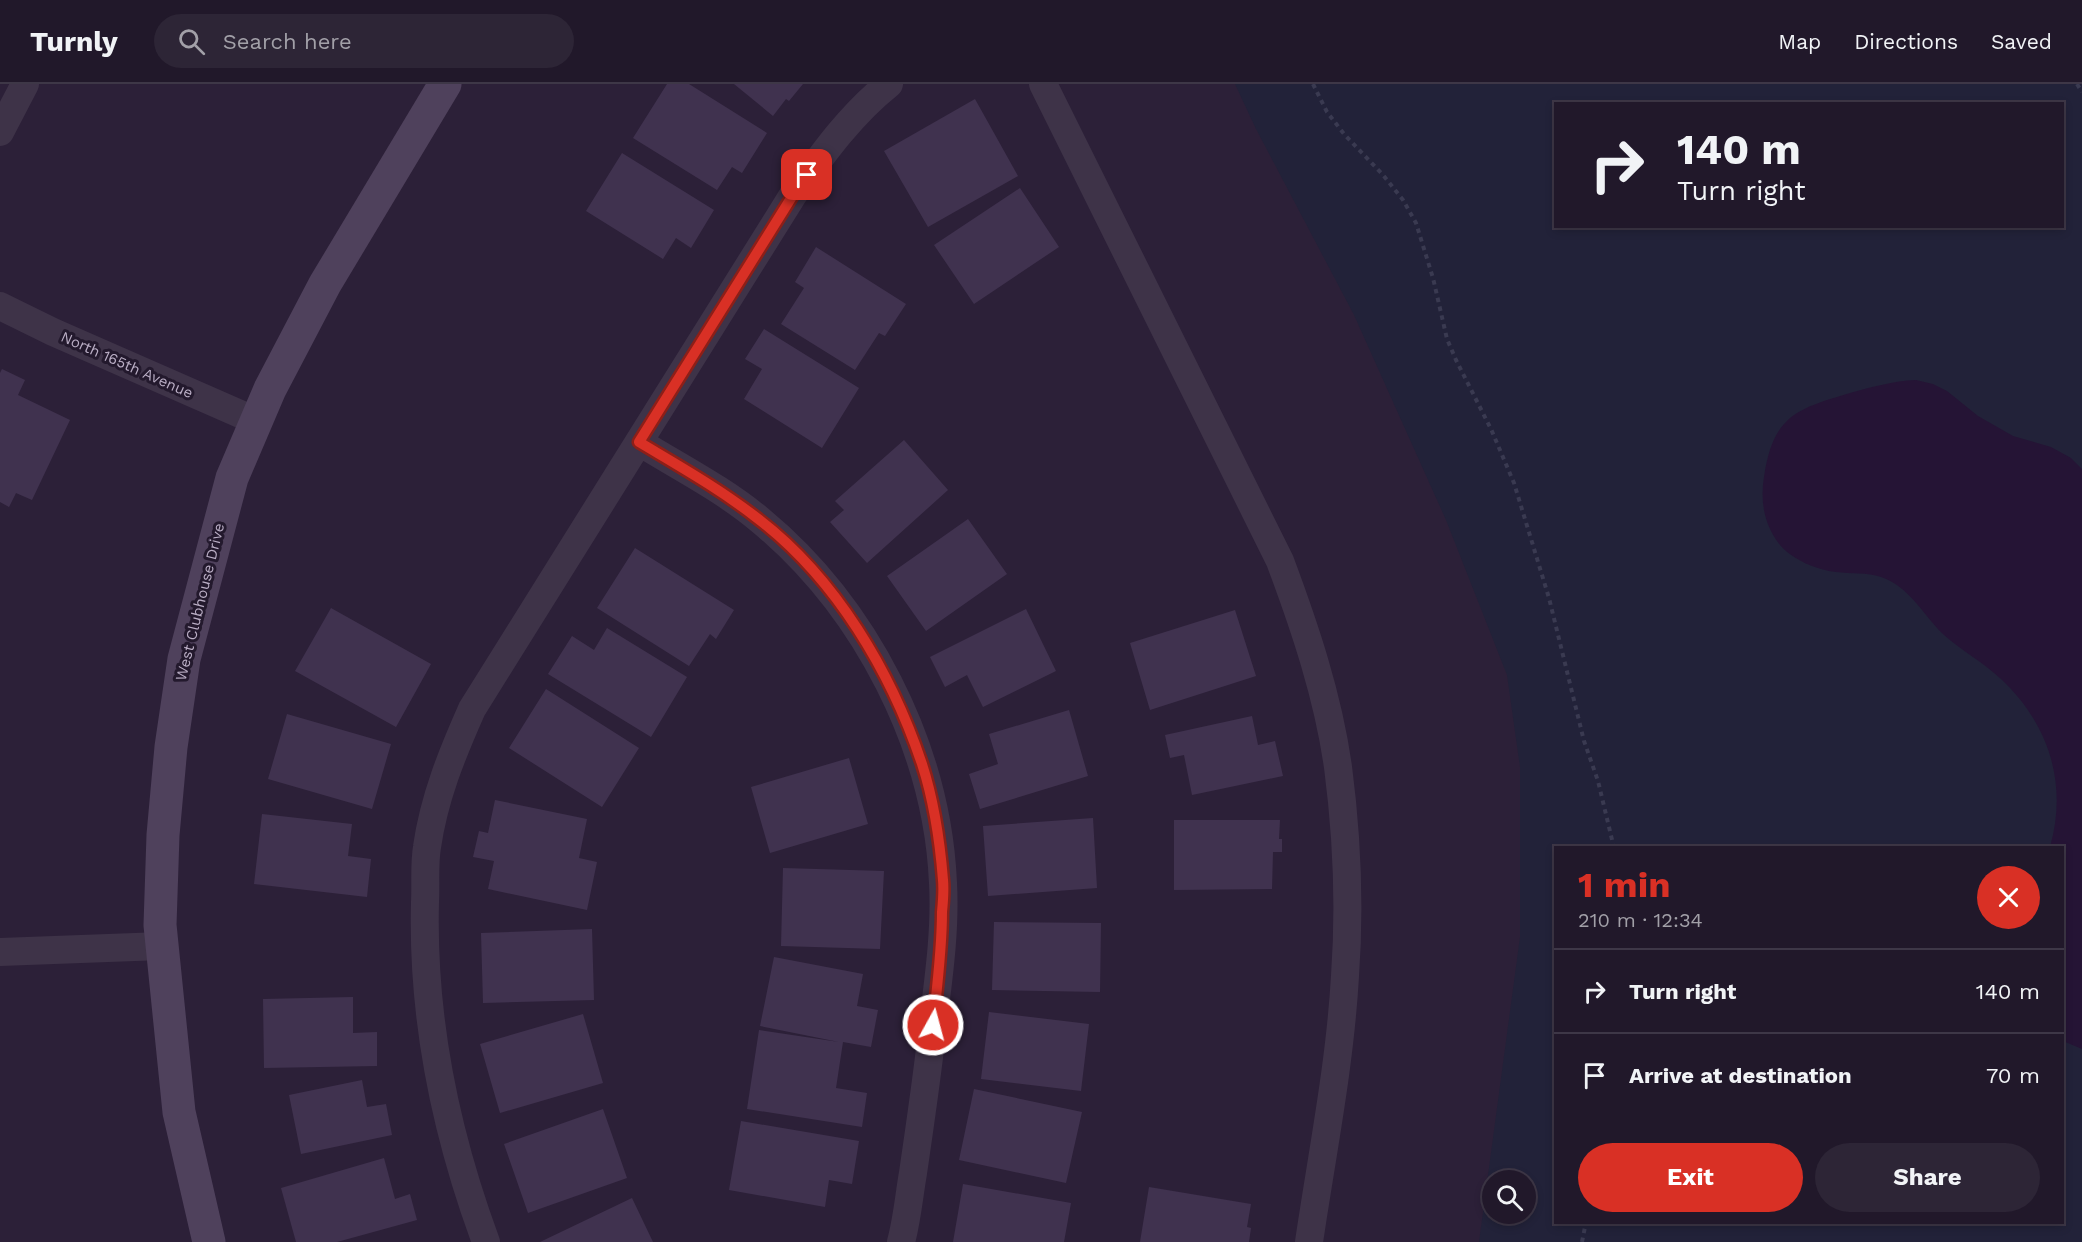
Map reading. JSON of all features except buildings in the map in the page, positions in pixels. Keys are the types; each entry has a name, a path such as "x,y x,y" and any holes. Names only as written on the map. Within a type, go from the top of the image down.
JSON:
{"street":[{"path":"0,132 25,84"},
{"name":"West Clubhouse Drive","path":"208,1242 179,1112 160,925 163,835 171,747 184,659 232,478 270,389 325,284 445,84"},
{"path":"486,1242 466,1189 443,1098 430,1010 424,932 426,849 433,814 450,758 472,709 793,195 836,137 868,100 889,84"},
{"path":"1043,84 1280,561 1306,632 1325,700 1338,765 1344,822 1348,909 1345,977 1335,1068 1309,1242"},
{"name":"North 165th Avenue","path":"0,306 53,332 256,421"},
{"path":"639,442 759,519 798,554 833,594 865,641 898,702 922,765 936,824 943,883 941,954 924,1096 901,1242"},
{"path":"0,952 162,946"}],"path":[{"path":"1313,84 1327,112 1344,134 1383,175 1403,200 1416,223 1448,339 1514,483 1549,598 1569,671 1581,729 1598,781 1614,846"},
{"path":"2077,84 2082,92"},
{"path":"1582,1242 1586,1224"}],"shaded area":[{"path":"1235,84 2082,84 2082,1242 1479,1242 1482,1220 1482,1224 1536,1224 1536,1170 1489,1170 1520,937 1520,767 1507,675 1446,520 1354,315 1256,129"},
{"path":"1916,380 1933,384 1947,391 1978,416 2013,436 2051,447 2071,458 2082,469 2082,1049 2064,1041 2064,846 2050,846 2057,800 2055,778 2042,735 2031,715 2001,679 1944,635 1900,587 1876,575 1829,571 1798,560 1780,545 1767,521 1763,504 1763,486 1768,457 1774,440 1790,418 1815,404 1899,382"}],"route":[{"path":"807,175 639,442 742,507 798,554 833,594 865,641 898,702 922,765 936,824 943,883 941,954 933,1025"}]}
